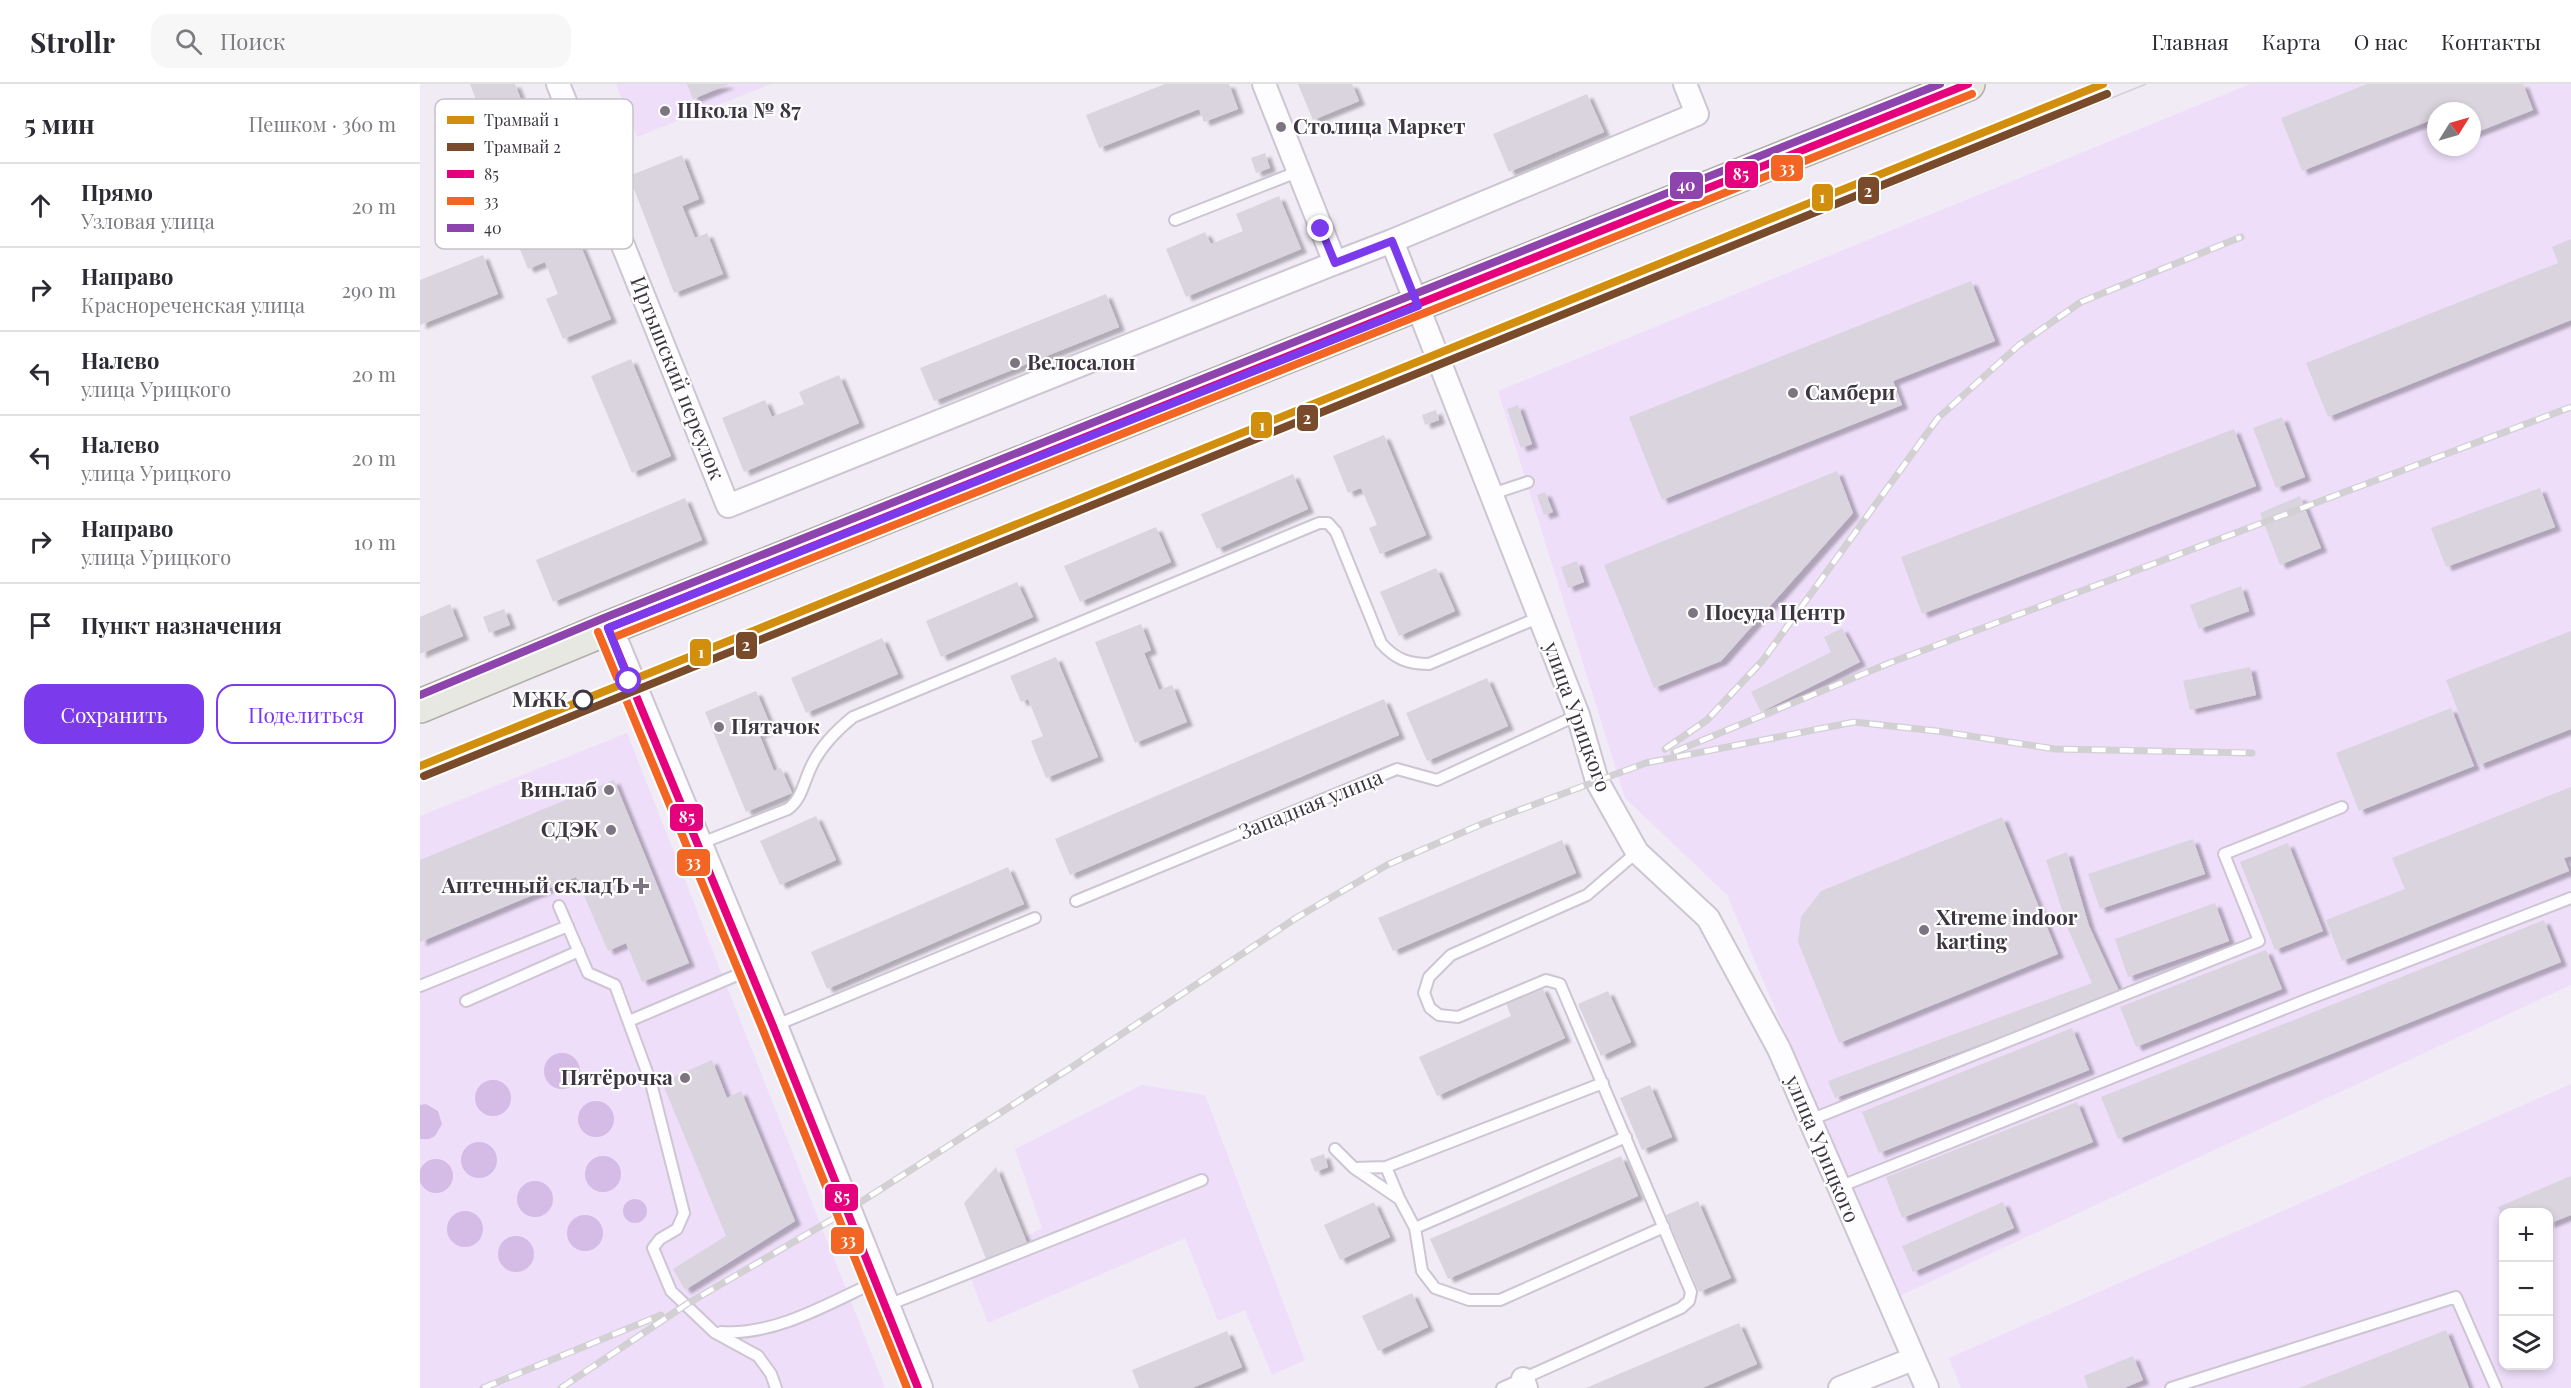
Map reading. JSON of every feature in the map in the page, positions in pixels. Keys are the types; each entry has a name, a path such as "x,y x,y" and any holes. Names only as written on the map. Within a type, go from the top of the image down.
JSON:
{"main road":[{"path":"420,706 608,628 1418,306 1968,84"}],"street":[{"name":"Иртышский переулок","path":"558,84 564,99"},
{"path":"1264,84 1335,263 1697,114 1685,84"},
{"name":"улица Урицкого","path":"1392,241 1578,715 1597,781 1637,852 1708,918 1779,1049 1927,1388"},
{"name":"Иртышский переулок","path":"624,249 728,506 1335,263"},
{"path":"608,628 773,1026 918,1388"},
{"path":"1839,1388 1913,1359"}],"lane":[{"path":"1175,220 1297,172"},
{"path":"1492,494 1528,482"},
{"path":"698,845 788,809 797,802 813,763 835,731 853,717 1319,523 1329,524 1336,532 1381,643 1390,654 1401,660 1414,664 1429,664 1540,617"},
{"name":"Западная улица","path":"1076,901 1397,769 1437,780 1578,715"},
{"path":"1810,1120 2259,941 2224,854 2342,807"},
{"path":"1502,1388 1525,1384 1682,1308 1689,1301 1691,1292 1560,984 1546,980 1458,1017 1439,1015 1430,1008 1424,993 1429,977 1451,955 1587,895 1637,852"},
{"path":"1839,1187 2306,1000 2571,898"},
{"path":"559,906 588,974 615,985 651,1083 684,1213 677,1229 660,1239 653,1248 671,1291 714,1332 758,1356 771,1374 776,1388"},
{"path":"773,1026 1035,918"},
{"path":"420,986 568,926"},
{"path":"466,1001 579,951"},
{"path":"629,1021 749,970"},
{"path":"1354,1168 1386,1167 1603,1083"},
{"path":"1415,1228 1626,1137"},
{"path":"1335,1149 1354,1168 1399,1198"},
{"path":"1386,1167 1415,1228 1422,1271 1435,1288 1469,1300 1500,1300 1664,1227"},
{"path":"714,1332 742,1334 880,1294 1202,1180"},
{"path":"2171,1388 2456,1297 2496,1388"}],"shaded area":[{"name":"Школа № 87","path":"616,84 771,84 637,137 633,127 633,99 622,99"},
{"path":"2250,84 2571,84 2571,985 1897,1297 1727,895 1625,798 1498,391"},
{"path":"627,733 885,1388 420,1388 420,816"},
{"path":"562,1053 574,1059 580,1071 574,1083 562,1089 550,1083 544,1071 550,1059"},
{"path":"493,1080 505,1086 511,1098 505,1110 493,1116 481,1110 475,1098 481,1086"},
{"path":"2571,1084 2571,1388 1961,1388 1949,1358"},
{"path":"1142,1085 1205,1095 1305,1360 1272,1375 1245,1310 1218,1321 1185,1238 988,1323 967,1268 1042,1228 1015,1149"},
{"path":"596,1101 608,1107 614,1119 608,1131 596,1137 584,1131 578,1119 584,1107"},
{"path":"426,1104 438,1111 442,1124 435,1136 420,1139 420,1105"},
{"path":"479,1142 491,1148 497,1160 491,1172 479,1178 467,1172 461,1160 467,1148"},
{"path":"603,1156 615,1162 621,1174 615,1186 603,1192 591,1186 585,1174 591,1162"},
{"path":"436,1159 448,1164 453,1176 448,1188 436,1193 424,1188 419,1176 424,1164"},
{"path":"535,1181 547,1187 553,1199 547,1211 535,1217 523,1211 517,1199 523,1187"},
{"path":"635,1199 640,1200 646,1206 646,1216 640,1222 635,1223 630,1222 624,1216 623,1211 624,1206 630,1200"},
{"path":"465,1211 477,1217 483,1229 477,1241 465,1247 453,1241 447,1229 453,1217"},
{"path":"585,1215 597,1221 603,1233 597,1245 585,1251 573,1245 567,1233 573,1221"},
{"path":"516,1236 528,1242 534,1254 528,1266 516,1272 504,1266 498,1254 504,1242"}],"building":[{"path":"470,84 515,84 521,99 476,99"},
{"path":"687,84 729,84 693,99"},
{"path":"1165,84 1229,84 1238,109 1204,122 1199,109 1099,148 1086,115"},
{"path":"1298,84 1352,84 1359,101 1313,120"},
{"path":"2367,84 2523,84 2533,110 2481,130 2481,102 2427,102 2427,122 2302,171 2281,118"},
{"path":"1587,94 1604,132 1509,172 1493,134"},
{"path":"1265,153 1270,168 1256,173 1251,158"},
{"path":"682,155 699,199 682,206 695,238 707,233 723,274 674,293 633,186 633,174"},
{"path":"1279,196 1301,249 1186,297 1166,249 1205,232 1211,244 1243,231 1236,214"},
{"path":"2571,239 2571,320 2328,417 2306,363 2558,263 2552,247"},
{"path":"520,249 582,249 611,319 563,339 546,299 558,294 545,262 528,269"},
{"path":"483,255 498,294 420,325 420,280"},
{"name":"Самбери","path":"1971,281 1995,341 1893,381 1902,405 1662,500 1629,417"},
{"path":"1106,294 1119,327 934,401 920,368"},
{"path":"631,359 671,456 632,473 591,376"},
{"path":"839,375 859,423 744,472 722,418 765,400 772,417 804,404 799,392"},
{"path":"1518,405 1532,444 1521,448 1507,409"},
{"path":"1436,410 1439,420 1425,425 1422,415"},
{"path":"2282,417 2305,477 2276,488 2253,428"},
{"path":"2234,429 2256,486 1922,614 1901,557"},
{"path":"1384,435 1426,535 1380,554 1369,528 1377,525 1361,488 1348,493 1333,456"},
{"name":"Посуда Центр","path":"1837,471 1853,513 1721,661 1654,688 1604,565"},
{"path":"1293,474 1308,509 1217,549 1201,514"},
{"path":"2540,488 2555,527 2446,567 2431,528"},
{"path":"1545,492 1553,512 1544,515 1537,495"},
{"path":"2300,496 2321,548 2280,565 2260,513"},
{"path":"685,498 702,540 553,602 536,560"},
{"path":"1156,527 1171,562 1080,602 1064,566"},
{"path":"1577,561 1584,582 1568,588 1561,567"},
{"path":"1436,568 1455,611 1399,636 1380,592"},
{"path":"1017,582 1033,617 941,657 926,621"},
{"path":"2241,586 2249,611 2199,629 2190,605"},
{"path":"450,604 463,636 420,654 420,617"},
{"path":"504,609 510,625 489,633 483,617"},
{"path":"1141,624 1151,650 1144,653 1159,690 1172,685 1187,722 1135,743 1095,642"},
{"path":"1842,628 1860,662 1761,712 1751,692 1831,652 1824,637"},
{"path":"2571,631 2571,729 2479,765 2446,680"},
{"path":"882,638 898,674 806,713 791,678"},
{"path":"1056,657 1098,757 1046,778 1031,741 1043,736 1028,699 1021,702 1010,676"},
{"path":"2250,667 2256,695 2190,710 2183,681"},
{"path":"1487,678 1508,726 1427,761 1406,713"},
{"path":"756,691 772,729 759,734 774,771 781,768 792,793 746,812 705,712"},
{"path":"1384,699 1399,735 1070,875 1055,839"},
{"path":"2451,708 2474,766 2359,811 2336,753"},
{"path":"614,780 689,963 642,982 626,943 608,951 576,877 420,942 420,860"},
{"path":"2571,787 2571,856 2564,858 2569,871 2342,961 2326,920 2405,889 2392,858"},
{"path":"816,816 836,860 780,885 760,841"},
{"name":"Xtreme indoor karting","path":"2002,817 2058,954 1839,1043 1798,942 1801,917 1821,891"},
{"path":"2193,839 2205,874 2100,909 2088,874"},
{"path":"1562,840 1576,873 1393,951 1378,918"},
{"path":"2288,843 2323,931 2275,950 2240,862"},
{"path":"2067,852 2089,926 2120,993 1835,1098 1828,1081 2092,983 2068,929 2046,860"},
{"path":"1008,867 1024,904 827,989 811,952"},
{"path":"2215,903 2229,941 2128,977 2115,939"},
{"path":"2544,920 2561,962 2118,1139 2101,1097"},
{"path":"2266,950 2282,989 2136,1047 2120,1007"},
{"path":"1542,987 1565,1038 1437,1096 1419,1057 1511,1016 1506,1003"},
{"path":"1608,991 1631,1042 1601,1056 1578,1004"},
{"path":"2072,1028 2089,1070 1879,1153 1862,1112"},
{"path":"712,1060 727,1098 741,1091 795,1221 685,1290 673,1269 726,1236 662,1082"},
{"path":"1650,1085 1672,1137 1642,1150 1620,1098"},
{"path":"2077,1102 2093,1142 1902,1218 1886,1177"},
{"path":"1324,1154 1328,1167 1315,1172 1310,1159"},
{"path":"1621,1156 1638,1196 1448,1279 1430,1239"},
{"path":"996,1167 1027,1243 986,1259 964,1203"},
{"path":"2571,1176 2571,1215 2553,1222 2553,1208 2499,1210 2498,1207"},
{"path":"1698,1201 1731,1278 1699,1292 1666,1215"},
{"path":"1374,1202 1390,1237 1340,1260 1324,1225"},
{"path":"2003,1202 2014,1228 1913,1272 1902,1246"},
{"path":"1412,1293 1428,1327 1378,1351 1362,1316"},
{"path":"1739,1323 1757,1364 1702,1388 1586,1388"},
{"path":"2446,1330 2469,1388 2299,1388"},
{"path":"1227,1331 1242,1367 1192,1388 1139,1388 1132,1370"},
{"path":"2133,1356 2143,1380 2124,1388 2088,1388 2084,1376"}],"tram line":[{"name":"1","path":"420,766 2103,84"},
{"path":"420,775 594,701 1414,372 1793,227 2146,84"},
{"name":"2","path":"424,776 2107,94"}],"railway":[{"path":"1665,749 1707,720 1763,660 1938,418 2019,345 2081,302 2241,237"},
{"path":"1674,752 1892,662 2571,407"},
{"path":"561,1388 687,1304 845,1212 1072,1067 1296,918 1387,865 1482,824 1646,763 1854,722 1937,731 2055,749 2252,753"},
{"path":"483,1388 661,1315"}],"transit line":[{"name":"40","path":"420,695 604,618 1940,84"},
{"name":"85","path":"608,628 1968,84"},
{"name":"33","path":"612,638 1972,94"},
{"name":"85","path":"608,628 773,1026 918,1388"},
{"name":"33","path":"598,632 763,1030 907,1388"}],"place":[{"name":"Школа № 87","path":"665,111"},
{"name":"Столица Маркет","path":"1281,127"},
{"name":"Велосалон","path":"1015,363"},
{"name":"Самбери","path":"1793,393"},
{"name":"Посуда Центр","path":"1693,613"},
{"name":"МЖК","path":"583,700"},
{"name":"Пятачок","path":"719,727"},
{"name":"Винлаб","path":"609,790"},
{"name":"СДЭК","path":"611,830"},
{"name":"Аптечный складЪ","path":"641,886"},
{"name":"Xtreme indoor karting","path":"1924,930"},
{"name":"Пятёрочка","path":"685,1078"}],"route":[{"path":"629,681 608,628 1418,306 1392,241 1335,263 1321,229"}]}
